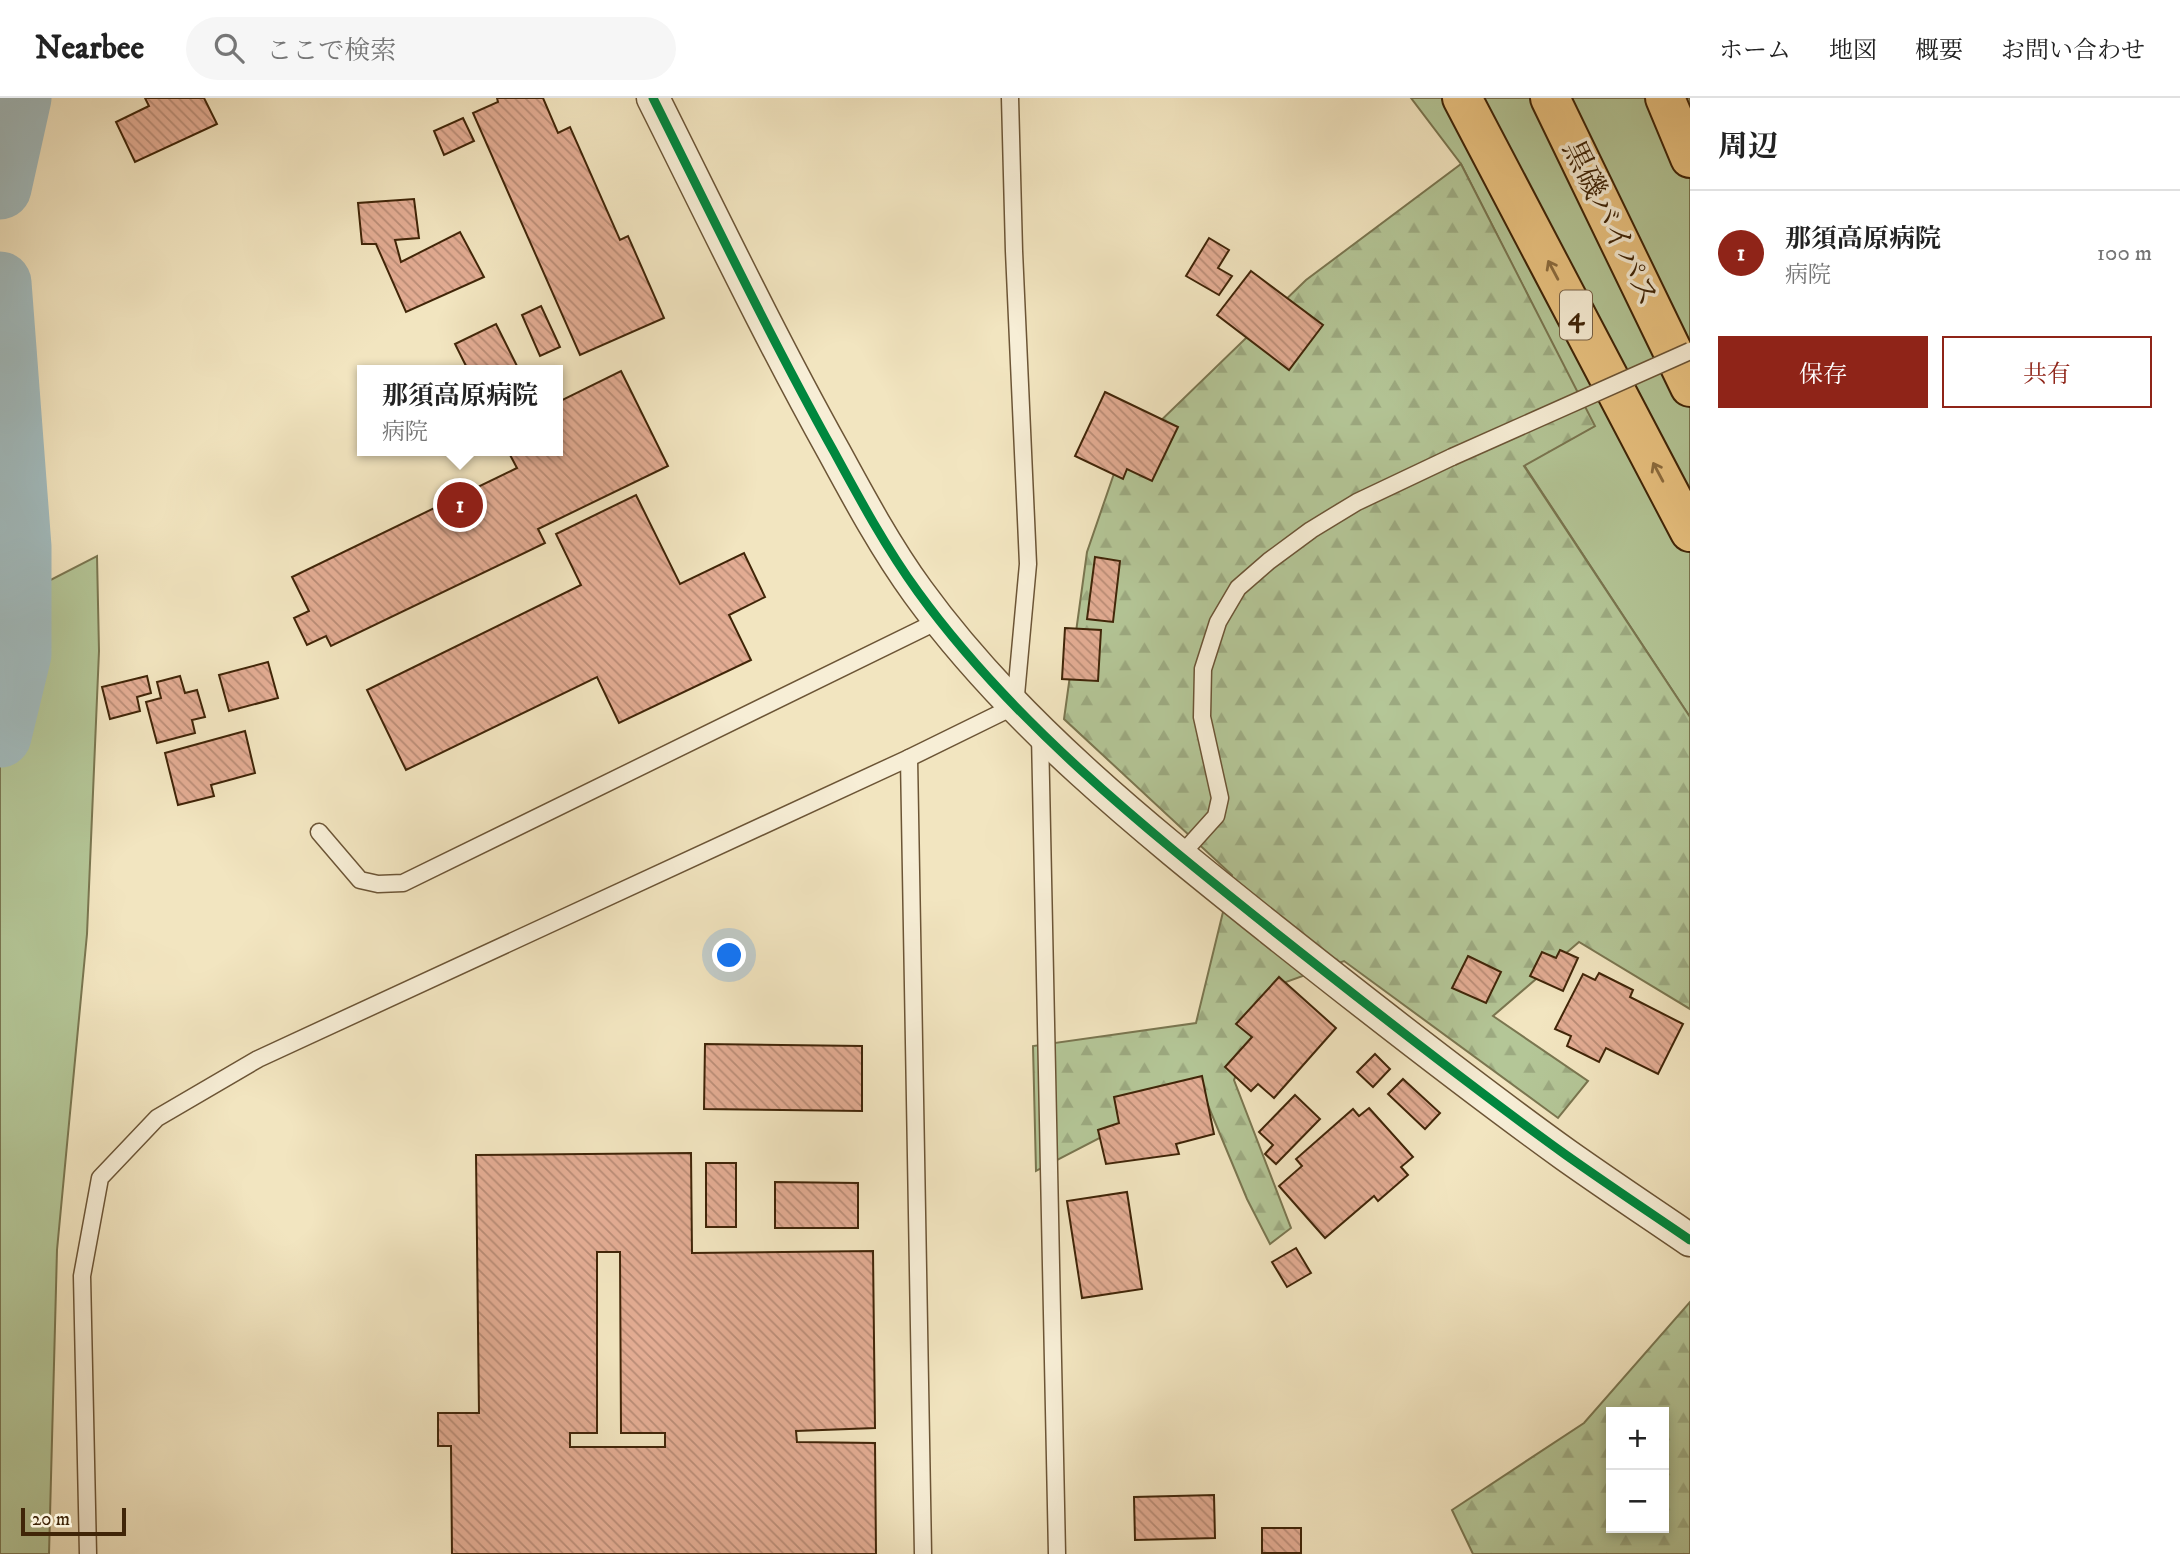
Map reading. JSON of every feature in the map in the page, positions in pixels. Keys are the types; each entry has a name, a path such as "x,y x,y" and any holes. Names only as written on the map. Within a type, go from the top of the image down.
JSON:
{"highway":[{"name":"4","path":"1462,98 1690,532"},
{"name":"黒磯バイパス","path":"1550,98 1690,387"},
{"path":"1665,98 1690,158"}],"street":[{"path":"653,98 802,394 867,510 916,589 963,651 1015,706 1118,804 1180,856 1336,981 1566,1155 1690,1240"}],"lane":[{"path":"88,1554 82,1276 100,1178 157,1118 258,1059 909,758 1015,706 1028,564 1010,98"},
{"path":"1180,856 1216,816 1220,798 1202,718 1203,669 1218,622 1238,588 1269,561 1357,502 1690,351"},
{"path":"319,832 360,880 378,884 403,883 940,620"},
{"path":"1040,729 1058,1554"},
{"path":"909,758 923,1554"}],"green space":[{"path":"1411,98 1690,98 1690,717 1524,465 1594,426 1461,164"},
{"path":"1461,164 1595,426 1524,466 1690,717 1690,1009 1579,942 1493,1016 1588,1081 1558,1118 1344,961 1272,987 1234,1080 1291,1228 1270,1244 1247,1199 1200,1086 1036,1171 1033,1046 1196,1023 1232,875 1064,719 1087,552 1118,462 1306,280"},
{"path":"97,556 99,651 87,934 57,1250 49,1554 0,1554 0,606"},
{"path":"1690,1302 1690,1554 1473,1554 1452,1510 1584,1423"}],"building":[{"path":"145,98 204,98 217,124 135,162 116,122 149,106"},
{"path":"497,98 543,98 558,133 570,127 620,240 628,236 664,318 580,355 473,113 498,102"},
{"path":"463,118 474,141 444,155 434,131"},
{"path":"414,199 419,238 395,240 401,262 460,232 484,277 406,312 376,244 362,244 358,203"},
{"path":"1209,238 1229,250 1218,268 1232,276 1219,295 1186,276"},
{"path":"1251,271 1323,325 1289,370 1217,315"},
{"path":"541,306 560,347 540,356 522,315"},
{"path":"496,324 516,365 466,365 455,344"},
{"path":"621,371 668,466 538,529 545,543 331,646 326,636 307,645 294,618 309,611 292,577 517,468 511,456 563,456 563,400"},
{"path":"1105,392 1178,427 1152,481 1127,469 1123,479 1075,456"},
{"path":"636,495 680,584 744,553 765,597 729,615 751,660 619,723 597,677 406,770 367,690 581,585 556,534"},
{"path":"1095,557 1120,561 1113,622 1087,619"},
{"path":"1065,628 1101,630 1098,681 1062,679"},
{"path":"268,662 278,698 229,711 219,675"},
{"path":"147,676 151,693 137,697 140,711 110,719 102,687"},
{"path":"180,676 185,693 197,690 205,717 192,720 195,733 157,743 146,702 161,698 157,682"},
{"path":"245,731 255,773 211,785 214,796 178,805 165,753"},
{"path":"1560,950 1578,958 1563,991 1530,976 1542,952 1556,958"},
{"path":"1468,956 1501,972 1486,1003 1452,988"},
{"path":"1599,973 1633,990 1630,997 1683,1024 1658,1074 1606,1048 1599,1062 1567,1046 1571,1036 1555,1029 1583,974 1595,980"},
{"path":"1279,977 1336,1028 1274,1098 1258,1084 1251,1091 1225,1067 1252,1037 1236,1024"},
{"path":"705,1044 862,1046 862,1111 704,1109"},
{"path":"1375,1054 1390,1069 1373,1087 1357,1072"},
{"path":"1202,1076 1214,1134 1176,1144 1179,1154 1106,1164 1098,1130 1119,1123 1114,1097"},
{"path":"1403,1079 1440,1113 1425,1129 1388,1094"},
{"path":"1295,1095 1320,1119 1276,1164 1265,1154 1273,1145 1259,1132"},
{"path":"1369,1108 1413,1157 1401,1167 1408,1175 1378,1201 1374,1196 1325,1238 1279,1186 1302,1166 1296,1159 1353,1109 1359,1116"},
{"path":"691,1153 692,1253 873,1251 875,1428 796,1431 797,1442 875,1443 876,1554 452,1554 451,1446 438,1446 438,1413 479,1413 476,1155","holes":["597,1252 620,1252 621,1433 665,1433 665,1447 570,1447 570,1433 597,1433"]},
{"path":"706,1163 736,1163 736,1227 706,1227"},
{"path":"775,1182 858,1183 858,1228 775,1228"},
{"path":"1127,1192 1142,1289 1082,1298 1067,1201"},
{"path":"1296,1248 1311,1273 1287,1287 1272,1262"},
{"path":"1214,1495 1215,1538 1135,1540 1134,1497"},
{"path":"1262,1528 1301,1528 1301,1553 1262,1553"}],"waterway":[{"path":"0,188 20,98"},
{"path":"0,283 20,547 20,654 0,736"}],"cycle path":[{"path":"653,98 786,363 873,522 918,592 955,640 996,686 1038,730 1129,813 1271,929 1491,1100 1690,1240"}],"place":[{"name":"那須高原病院","path":"460,505"}]}
